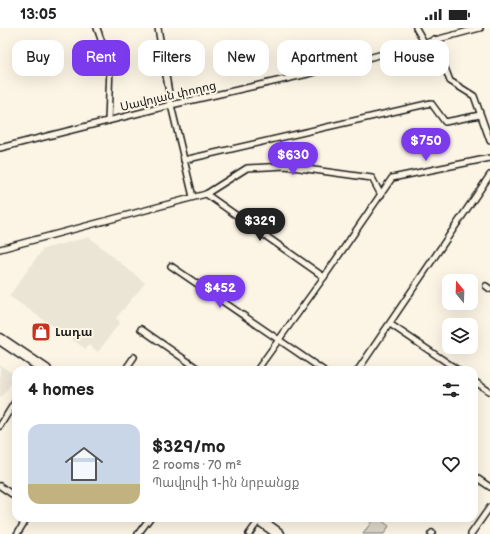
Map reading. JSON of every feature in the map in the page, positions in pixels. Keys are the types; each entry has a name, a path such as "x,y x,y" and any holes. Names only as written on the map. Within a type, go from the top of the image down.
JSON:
{"highway":[{"path":"0,339 36,366"},
{"path":"263,522 279,534"}],"street":[{"path":"97,28 110,66 108,121"},
{"path":"158,28 171,105 193,197"},
{"path":"416,28 423,40"},
{"name":"Սավոյան փողոց","path":"434,40 480,28"},
{"name":"Սավոյան փողոց","path":"0,148 171,105 301,76 380,54"},
{"path":"448,76 450,81 474,96 490,142"},
{"path":"184,160 431,104 445,122 480,116"},
{"path":"260,366 324,277 392,178 490,158"},
{"path":"0,249 206,194 247,168 285,166 372,178 381,195"},
{"path":"361,366 488,182 490,175"},
{"path":"206,194 324,277"},
{"path":"171,266 318,366"},
{"path":"390,324 452,366"},
{"path":"141,329 194,366"},
{"path":"128,366 134,357"},
{"path":"478,384 490,392"},
{"path":"0,426 12,406"},
{"path":"478,479 490,487"},
{"path":"0,486 12,494"},
{"path":"471,534 490,507"},
{"path":"17,534 24,522"},
{"path":"138,534 146,522"},
{"path":"249,534 257,522"}],"shaded area":[{"path":"89,237 145,283 116,318 120,322 98,352 89,345 86,349 9,296 43,249"},
{"path":"0,365 12,373 12,382 1,398"},
{"path":"371,522 384,522 389,526 384,534 363,534"}],"place":[{"name":"Լադա","path":"41,332"}]}
